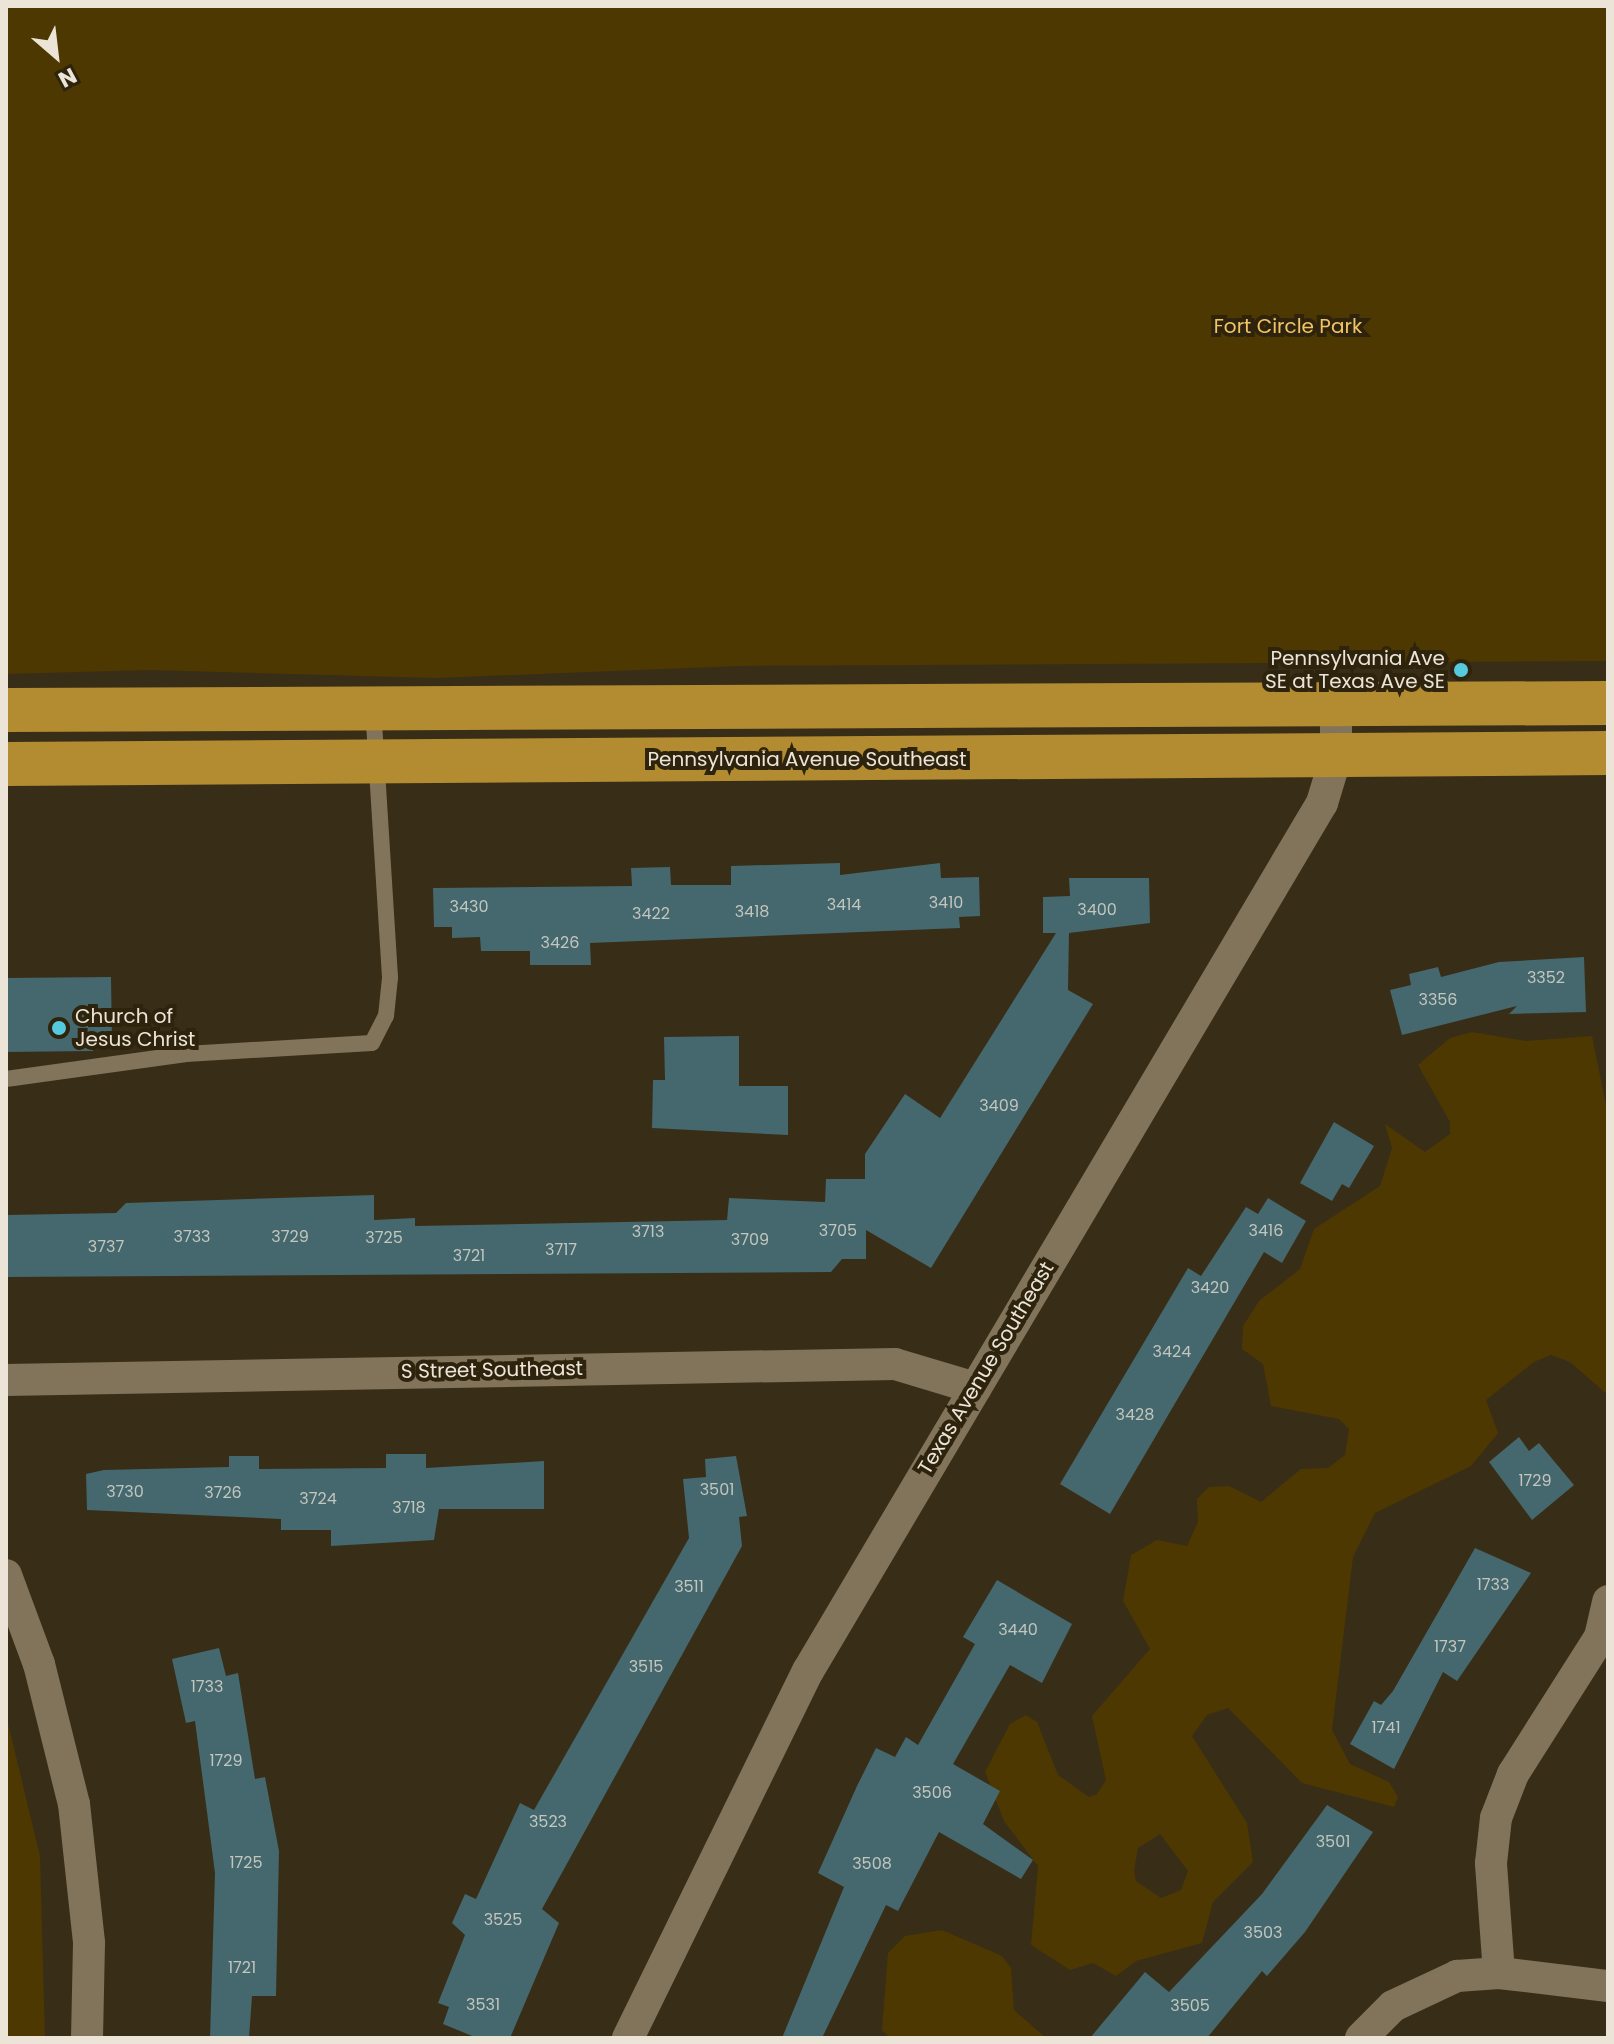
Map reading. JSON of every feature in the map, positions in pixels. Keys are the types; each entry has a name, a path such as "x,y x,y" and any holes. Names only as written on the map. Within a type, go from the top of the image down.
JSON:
{"highway":[{"path":"6,710 1608,703"},
{"name":"Pennsylvania Avenue Southeast","path":"6,764 1608,753"}],"street":[{"name":"Texas Avenue Southeast","path":"628,2038 743,1792 975,1388 1322,803 1336,757 1336,703"},
{"name":"S Street Southeast","path":"6,1380 895,1364 975,1388"},
{"path":"6,1575 39,1664 74,1804 89,1943 87,2038"},
{"path":"1499,1973 1491,1863 1500,1806 1564,1685 1604,1636 1608,1601"},
{"path":"1361,2038 1417,1990 1499,1973 1608,1986"}],"lane":[{"path":"6,1079 186,1054 361,1047 380,1034 390,977 373,762 373,707"}],"green space":[{"name":"Fort Circle Park","path":"6,6 1608,6 1608,661 738,666 437,678 149,670 6,674"},
{"path":"1472,1032 1526,1041 1592,1036 1608,1115 1608,1395 1570,1362 1551,1355 1534,1362 1486,1400 1498,1433 1471,1466 1375,1513 1353,1557 1332,1730 1350,1764 1389,1782 1398,1797 1394,1807 1302,1783 1228,1708 1207,1715 1192,1736 1247,1823 1253,1862 1213,1902 1202,1943 1136,1961 1116,1976 1093,1963 1070,1970 1031,1945 1038,1866 1004,1821 985,1772 1010,1724 1026,1715 1037,1722 1058,1775 1089,1797 1097,1794 1106,1780 1092,1716 1150,1649 1123,1601 1131,1555 1157,1540 1187,1546 1198,1522 1197,1499 1209,1487 1229,1486 1261,1502 1301,1469 1328,1468 1345,1455 1349,1429 1339,1419 1271,1406 1263,1364 1242,1349 1243,1326 1259,1301 1300,1269 1314,1229 1380,1186 1392,1148 1385,1124 1425,1152 1450,1134 1450,1122 1418,1065 1450,1038","holes":["1160,1834 1188,1871 1181,1890 1161,1898 1136,1881 1134,1871 1138,1848"]},
{"path":"6,1715 40,1856 45,2038 6,2038"},
{"path":"942,1930 1002,1956 1011,1968 1014,2010 1046,2038 890,2038 882,2030 888,1953 905,1936"}],"building":[{"path":"840,863 840,875 940,863 941,878 979,877 980,916 959,917 960,928 590,943 591,965 530,965 530,951 481,951 480,937 452,938 452,927 434,927 433,888 632,886 631,868 670,867 671,885 731,885 731,866"},
{"path":"1069,878 1149,878 1150,923 1069,933 1068,990 1093,1004 931,1268 866,1230 866,1259 842,1259 831,1272 6,1277 6,1215 116,1213 126,1203 374,1195 374,1220 415,1218 415,1226 727,1220 729,1198 825,1202 826,1179 865,1179 865,1154 905,1094 940,1118 1056,933 1043,933 1043,897 1070,896"},
{"path":"1584,957 1586,1012 1509,1014 1517,1006 1402,1035 1390,990 1411,985 1409,974 1438,967 1441,977 1499,962"},
{"name":"Church of Jesus Christ","path":"111,977 112,1043 93,1044 93,1051 6,1052 6,978"},
{"path":"739,1036 739,1086 788,1086 788,1135 652,1128 653,1080 665,1080 664,1037"},
{"path":"1334,1122 1374,1146 1349,1188 1342,1184 1332,1201 1300,1183"},
{"path":"1268,1198 1306,1221 1282,1263 1264,1252 1110,1514 1060,1484 1188,1268 1201,1276 1246,1207 1258,1214"},
{"path":"1519,1437 1529,1451 1539,1443 1574,1485 1532,1520 1489,1462"},
{"path":"386,1454 426,1454 426,1468 544,1461 544,1509 439,1509 434,1540 331,1546 331,1530 281,1530 281,1519 87,1510 86,1474 104,1470 229,1467 229,1456 259,1456 259,1469 386,1468"},
{"path":"736,1456 747,1516 739,1517 742,1546 542,1909 559,1923 510,2038 477,2038 443,2024 449,2007 438,2003 465,1935 452,1923 465,1894 476,1899 520,1803 534,1810 689,1538 683,1479 706,1477 705,1459"},
{"path":"1475,1548 1531,1573 1457,1681 1443,1672 1394,1769 1350,1744 1374,1701 1381,1705 1393,1691"},
{"path":"997,1580 1072,1624 1042,1683 1010,1665 953,1764 1000,1791 983,1824 1033,1860 1021,1879 939,1832 898,1911 886,1905 822,2038 782,2038 844,1887 818,1873 857,1786 876,1748 895,1757 906,1737 918,1745 975,1644 963,1637"},
{"path":"219,1648 226,1676 238,1673 255,1779 265,1777 279,1851 276,1996 252,1996 249,2038 210,2038 215,1873 195,1721 186,1723 172,1659"},
{"path":"1327,1805 1373,1832 1305,1932 1267,1976 1262,1971 1207,2038 1090,2038 1145,1972 1169,1992 1262,1894"}],"place":[{"name":"Pennsylvania Ave SE at Texas Ave SE","path":"1461,670"},
{"name":"Church of Jesus Christ","path":"59,1028"}]}
